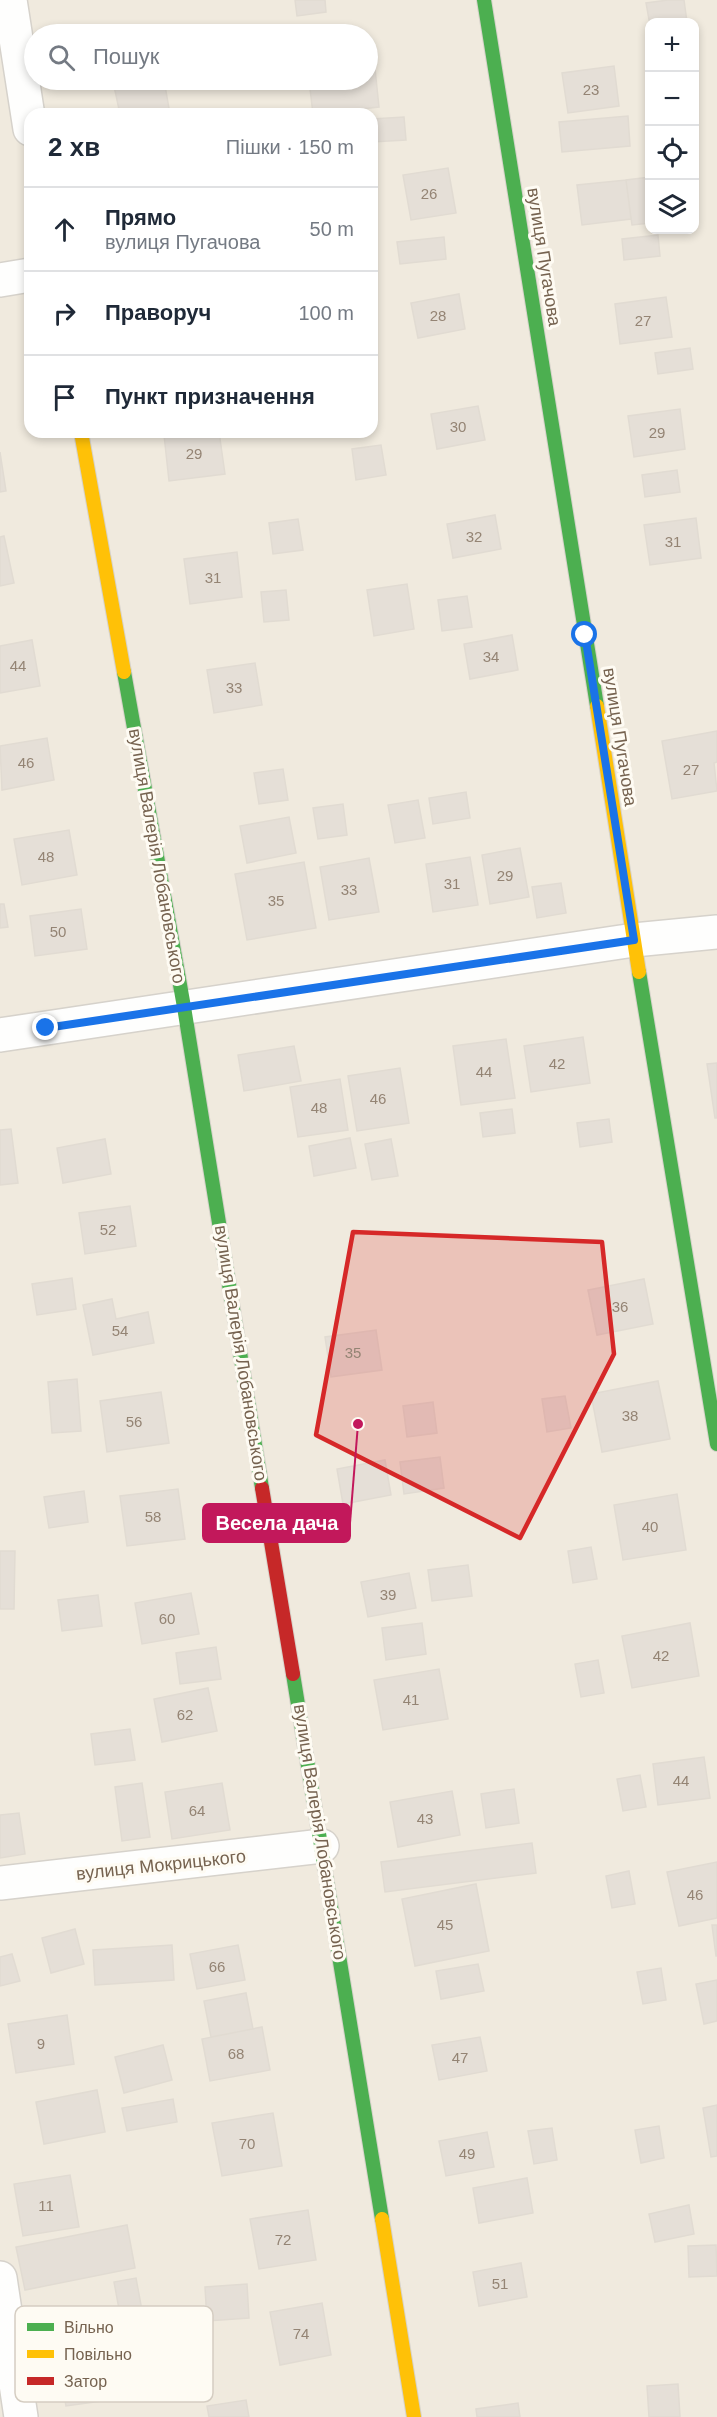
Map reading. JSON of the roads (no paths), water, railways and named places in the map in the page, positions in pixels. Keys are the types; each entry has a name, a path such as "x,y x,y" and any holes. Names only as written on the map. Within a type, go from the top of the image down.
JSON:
{"street":[{"path":"10,0 27,108"},
{"name":"вулиця Пугачова","path":"484,0 717,1444"},
{"path":"0,280 24,276"},
{"name":"вулиця Валерія Лобановського","path":"82,438 184,1007 414,2417"},
{"path":"0,1035 634,940 717,932"},
{"name":"вулиця Мокрицького","path":"0,1883 322,1846"},
{"path":"0,2278 15,2377"},
{"path":"19,2402 21,2417"}],"place":[{"name":"Весела дача","path":"358,1424"}]}
